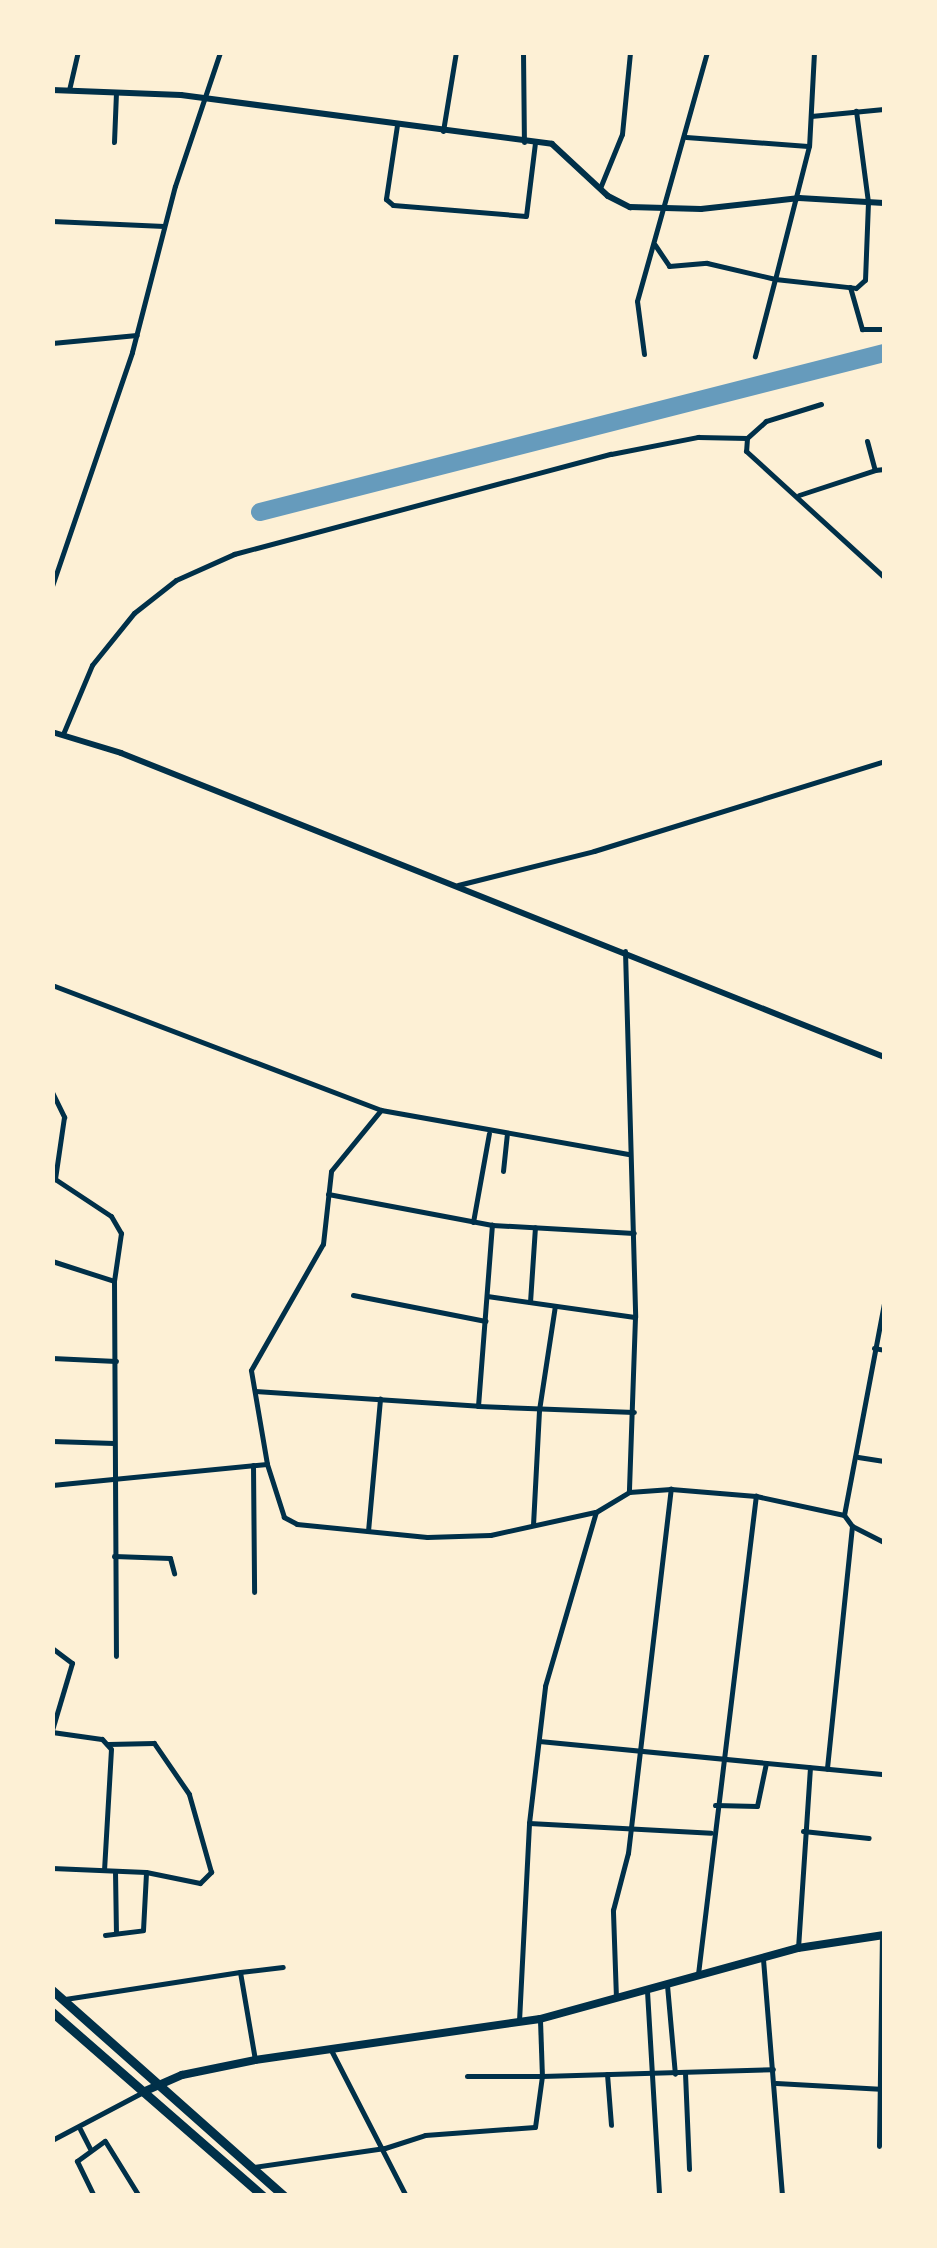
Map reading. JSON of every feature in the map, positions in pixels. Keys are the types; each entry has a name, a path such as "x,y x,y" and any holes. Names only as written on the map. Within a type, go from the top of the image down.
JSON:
{"highway":[{"path":"52,1990 284,2196"},
{"path":"52,2012 264,2196"}],"main road":[{"path":"143,2092 256,2060 540,2020 798,1948 883,1935"}],"street":[{"path":"69,90 78,52"},
{"path":"52,586 137,335 164,226 220,52"},
{"path":"443,131 456,52"},
{"path":"523,52 524,142"},
{"path":"600,188 622,134 630,52"},
{"path":"644,354 636,315 706,52"},
{"path":"756,356 800,198 809,146 814,52"},
{"path":"52,90 203,98 536,142 560,147 600,188 630,207 661,210 800,198 884,203"},
{"path":"114,142 116,93"},
{"path":"811,116 884,109"},
{"path":"654,242 669,266 707,262 776,279 850,287 865,280 868,202 856,111"},
{"path":"397,125 386,199 394,205 526,216 536,142"},
{"path":"686,137 809,146"},
{"path":"52,221 164,226"},
{"path":"850,287 862,329 884,329"},
{"path":"52,343 137,335"},
{"path":"62,735 92,665 134,613 176,580 234,554 611,454 698,437 747,438 766,421 821,404"},
{"path":"747,438 751,456 799,495 884,576"},
{"path":"867,441 876,470"},
{"path":"799,495 884,470"},
{"path":"52,732 458,885 884,1058"},
{"path":"458,885 594,851 884,761"},
{"path":"625,952 635,1318 635,1412 629,1492"},
{"path":"52,985 381,1110 488,1133 628,1154"},
{"path":"52,1092 64,1116 54,1178 119,1223 114,1281 116,1656"},
{"path":"381,1110 337,1162 320,1250 254,1357 255,1392 268,1464 284,1517 319,1528 459,1536 596,1512 629,1492 671,1489 756,1496 844,1515 852,1526 884,1542"},
{"path":"472,1222 488,1133"},
{"path":"503,1171 507,1135"},
{"path":"328,1194 492,1225 634,1234"},
{"path":"478,1406 492,1225"},
{"path":"530,1302 535,1227"},
{"path":"52,1261 114,1281"},
{"path":"354,1295 486,1321"},
{"path":"487,1296 635,1318"},
{"path":"844,1515 884,1304"},
{"path":"534,1525 539,1410 555,1306"},
{"path":"874,1348 884,1350"},
{"path":"52,1358 116,1361"},
{"path":"255,1392 539,1410 635,1412"},
{"path":"368,1530 380,1399"},
{"path":"52,1442 114,1443"},
{"path":"857,1457 884,1461"},
{"path":"52,1486 268,1464"},
{"path":"253,1466 254,1592"},
{"path":"616,1998 613,1910 631,1830 642,1751 671,1489"},
{"path":"698,1977 711,1834 756,1496"},
{"path":"519,2022 530,1823 545,1686 596,1512"},
{"path":"828,1769 852,1526"},
{"path":"114,1556 170,1558 174,1574"},
{"path":"52,1648 72,1663 52,1731 108,1744 154,1743 189,1794 211,1872 200,1883 146,1872 52,1868"},
{"path":"538,1741 884,1774"},
{"path":"104,1868 108,1744"},
{"path":"715,1805 758,1806 766,1763"},
{"path":"798,1948 810,1767"},
{"path":"530,1823 711,1834"},
{"path":"803,1831 869,1838"},
{"path":"115,1870 116,1933"},
{"path":"105,1935 143,1930 146,1872"},
{"path":"879,2146 883,1935"},
{"path":"763,1959 782,2192"},
{"path":"63,1999 283,1967"},
{"path":"240,1972 256,2060"},
{"path":"667,1985 676,2074"},
{"path":"647,1991 659,2196"},
{"path":"254,2167 385,2148 425,2135 527,2132 537,2123 542,2076 540,2020"},
{"path":"331,2050 385,2148 406,2196"},
{"path":"468,2076 773,2069"},
{"path":"685,2073 689,2170"},
{"path":"607,2074 611,2124"},
{"path":"776,2083 881,2089"},
{"path":"52,2140 143,2092"},
{"path":"80,2127 90,2148"},
{"path":"94,2196 77,2162 90,2148 105,2141 112,2145 139,2196"}],"waterway":[{"path":"260,512 884,353"}]}
